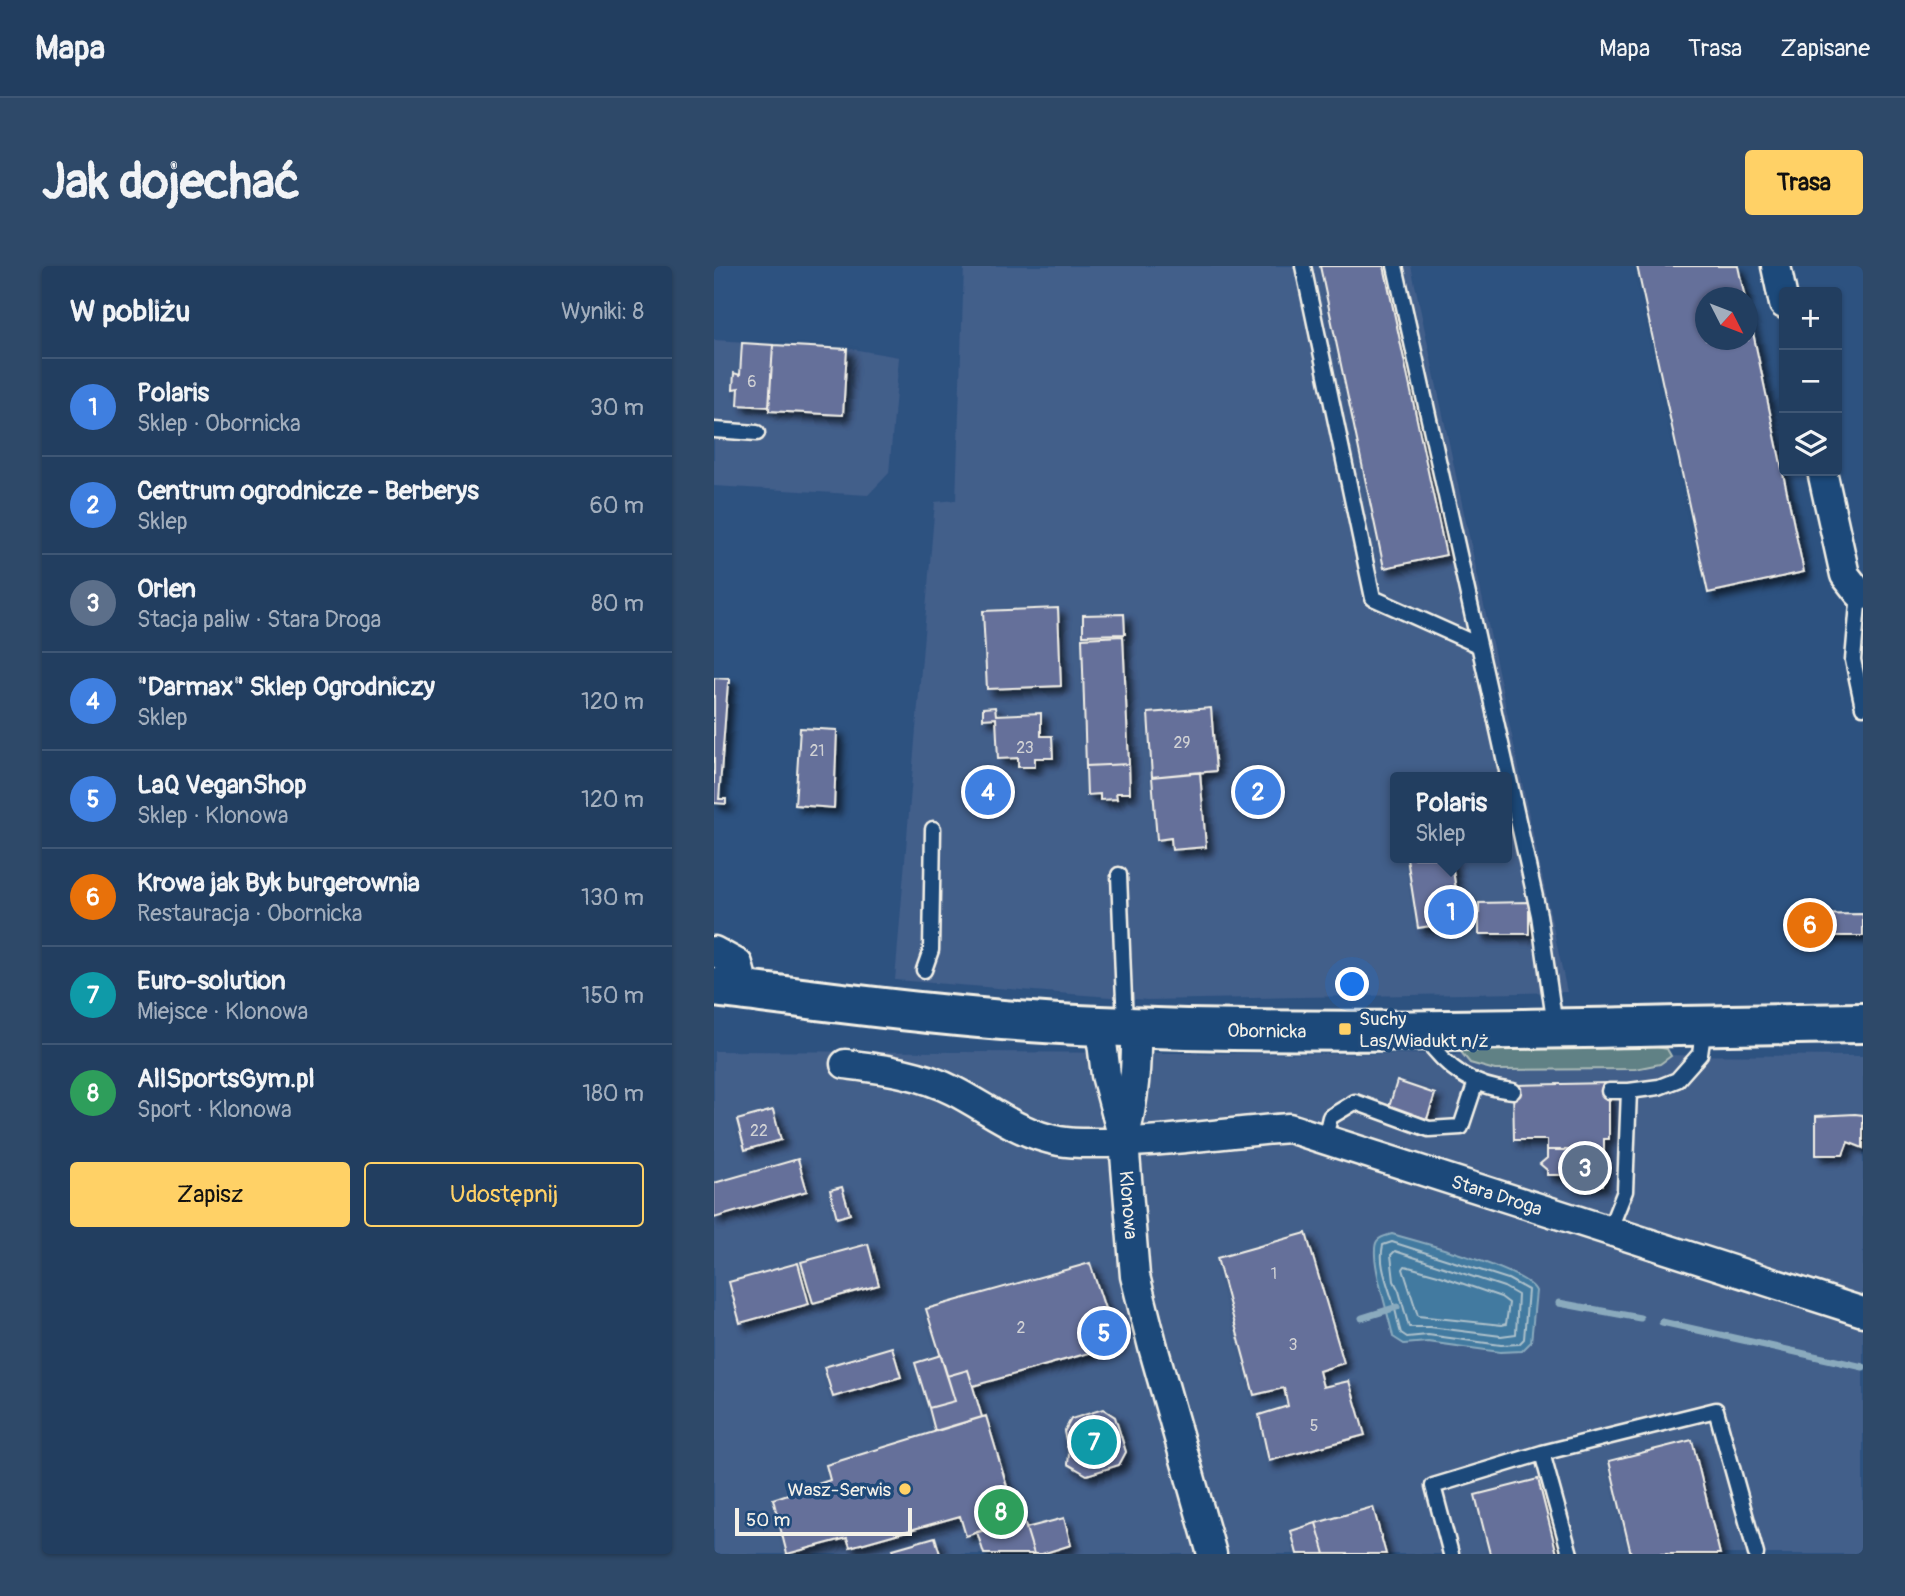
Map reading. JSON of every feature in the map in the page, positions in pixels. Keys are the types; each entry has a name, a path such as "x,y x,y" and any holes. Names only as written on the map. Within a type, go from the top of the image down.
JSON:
{"main road":[{"name":"Obornicka","path":"730,989 878,1007 1120,1026 1197,1029 1863,1023"}],"street":[{"path":"1776,266 1780,287"},
{"path":"1823,476 1845,575 1861,594"},
{"path":"714,950 738,964 730,989"},
{"path":"845,1064 910,1073 952,1090 1001,1120 1058,1141 1124,1142 1134,1096 1137,1065 1120,1026"},
{"name":"Stara Droga","path":"1124,1142 1194,1139 1289,1128 1863,1312"},
{"name":"Klonowa","path":"1124,1142 1135,1276 1212,1554"}],"lane":[{"path":"1303,266 1373,598 1478,645"},
{"path":"1395,266 1507,772"},
{"path":"714,430 757,433"},
{"path":"1861,594 1853,660 1863,707"},
{"path":"1512,795 1539,915 1555,1027"},
{"path":"924,970 931,950 933,829"},
{"path":"1119,875 1120,1026"},
{"path":"1609,1091 1658,1087 1677,1080 1700,1054 1704,1025"},
{"path":"1419,1029 1439,1058 1458,1073 1497,1089 1513,1091"},
{"path":"1325,1138 1330,1117 1355,1102 1429,1129 1461,1127 1476,1082"},
{"path":"1609,1231 1625,1191 1629,1091"},
{"path":"1451,1554 1433,1486 1542,1453 1716,1410 1756,1554"},
{"path":"1542,1453 1570,1554"}],"shaded area":[{"path":"964,266 1411,266 1567,992 1148,1000 895,980 935,502 956,500"},
{"path":"714,340 846,348 899,357 889,473 868,495 714,486"},
{"path":"714,1051 1863,1056 1863,1554 714,1554"}],"green space":[{"path":"1647,1045 1667,1049 1671,1056 1660,1064 1635,1069 1495,1070 1470,1063 1461,1052 1463,1047"}],"water":[{"path":"1392,1234 1470,1257 1514,1274 1529,1283 1536,1291 1531,1342 1522,1351 1500,1352 1428,1342 1404,1344 1393,1337 1375,1259 1377,1241"}],"building":[{"path":"1320,266 1384,266 1446,555 1384,568"},
{"path":"1637,266 1738,266 1743,287 1695,287 1695,350 1757,350 1779,455 1779,476 1784,476 1804,572 1708,593"},
{"path":"742,343 773,345 769,407 738,405 739,388 733,389 734,373 740,375"},
{"path":"773,345 847,349 843,415 769,411"},
{"path":"1058,608 1061,686 987,689 983,611"},
{"path":"1124,614 1125,634 1083,635 1083,615"},
{"path":"1123,636 1129,764 1086,766 1082,638"},
{"path":"714,678 730,679 719,799 726,799 726,804 714,803"},
{"path":"995,707 996,715 1041,713 1041,736 1052,736 1053,758 1035,758 1035,767 1018,767 1018,758 998,759 996,718 983,719 983,708"},
{"path":"1211,708 1216,771 1152,777 1148,713"},
{"path":"800,728 837,730 834,808 795,805"},
{"path":"1129,764 1130,793 1116,793 1117,799 1100,800 1100,794 1087,795 1086,766"},
{"path":"1200,772 1206,847 1172,850 1171,838 1157,840 1152,777"},
{"path":"1408,863 1452,863 1461,921 1418,928"},
{"path":"1529,902 1529,934 1479,934 1479,903"},
{"path":"1863,914 1863,936 1796,936 1796,915"},
{"path":"1397,1081 1435,1094 1427,1119 1389,1107"},
{"path":"1609,1083 1609,1139 1604,1139 1604,1150 1547,1150 1547,1140 1514,1140 1513,1085"},
{"path":"773,1110 781,1140 745,1150 737,1120"},
{"path":"1863,1115 1863,1148 1848,1142 1843,1155 1816,1155 1816,1116"},
{"path":"1547,1150 1604,1150 1603,1185 1574,1185 1566,1175 1547,1175 1547,1170 1540,1164 1547,1158"},
{"path":"798,1159 807,1191 714,1218 714,1183"},
{"path":"842,1187 850,1214 837,1218 830,1190"},
{"path":"1306,1233 1344,1363 1319,1371 1323,1387 1349,1381 1365,1435 1269,1461 1259,1415 1288,1406 1284,1388 1254,1395 1217,1258"},
{"path":"868,1244 879,1285 813,1303 801,1262"},
{"path":"798,1263 809,1304 740,1323 729,1282"},
{"path":"1090,1263 1117,1345 973,1386 968,1370 947,1376 926,1309"},
{"path":"892,1347 901,1377 833,1397 824,1367"},
{"path":"941,1355 955,1401 929,1408 915,1363"},
{"path":"968,1370 982,1417 935,1431 929,1408 955,1401 947,1376"},
{"path":"1103,1409 1115,1417 1126,1452 1119,1465 1087,1475 1068,1464 1069,1454 1064,1432 1071,1419"},
{"name":"Wasz-Serwis","path":"986,1416 1017,1520 966,1536 960,1516 850,1547 847,1538 787,1554 773,1499 830,1480 826,1465"},
{"path":"1692,1440 1720,1554 1631,1554 1609,1461"},
{"path":"1538,1479 1557,1554 1490,1554 1475,1495"},
{"path":"1373,1507 1386,1554 1325,1554 1316,1523"},
{"path":"1023,1518 1034,1554 984,1554 977,1532"},
{"path":"1064,1518 1071,1545 1034,1554 1026,1528"},
{"path":"1316,1523 1325,1554 1297,1554 1291,1531"},
{"path":"935,1537 940,1554 894,1554 893,1549"}],"waterway":[{"path":"1559,1303 1640,1318"},
{"path":"1362,1318 1397,1307"},
{"path":"1662,1322 1863,1367"}],"place":[{"name":"\"Darmax\" Sklep Ogrodniczy","path":"988,792"},
{"name":"Centrum ogrodnicze - Berberys","path":"1258,792"},
{"name":"Polaris","path":"1451,912"},
{"name":"Krowa jak Byk burgerownia","path":"1810,925"},
{"name":"Suchy Las/Wiadukt n/ż","path":"1345,1029"},
{"name":"Orlen","path":"1585,1168"},
{"name":"LaQ VeganShop","path":"1104,1333"},
{"name":"Euro-solution","path":"1094,1442"},
{"name":"Wasz-Serwis","path":"905,1489"},
{"name":"AllSportsGym.pl","path":"1001,1512"}]}
